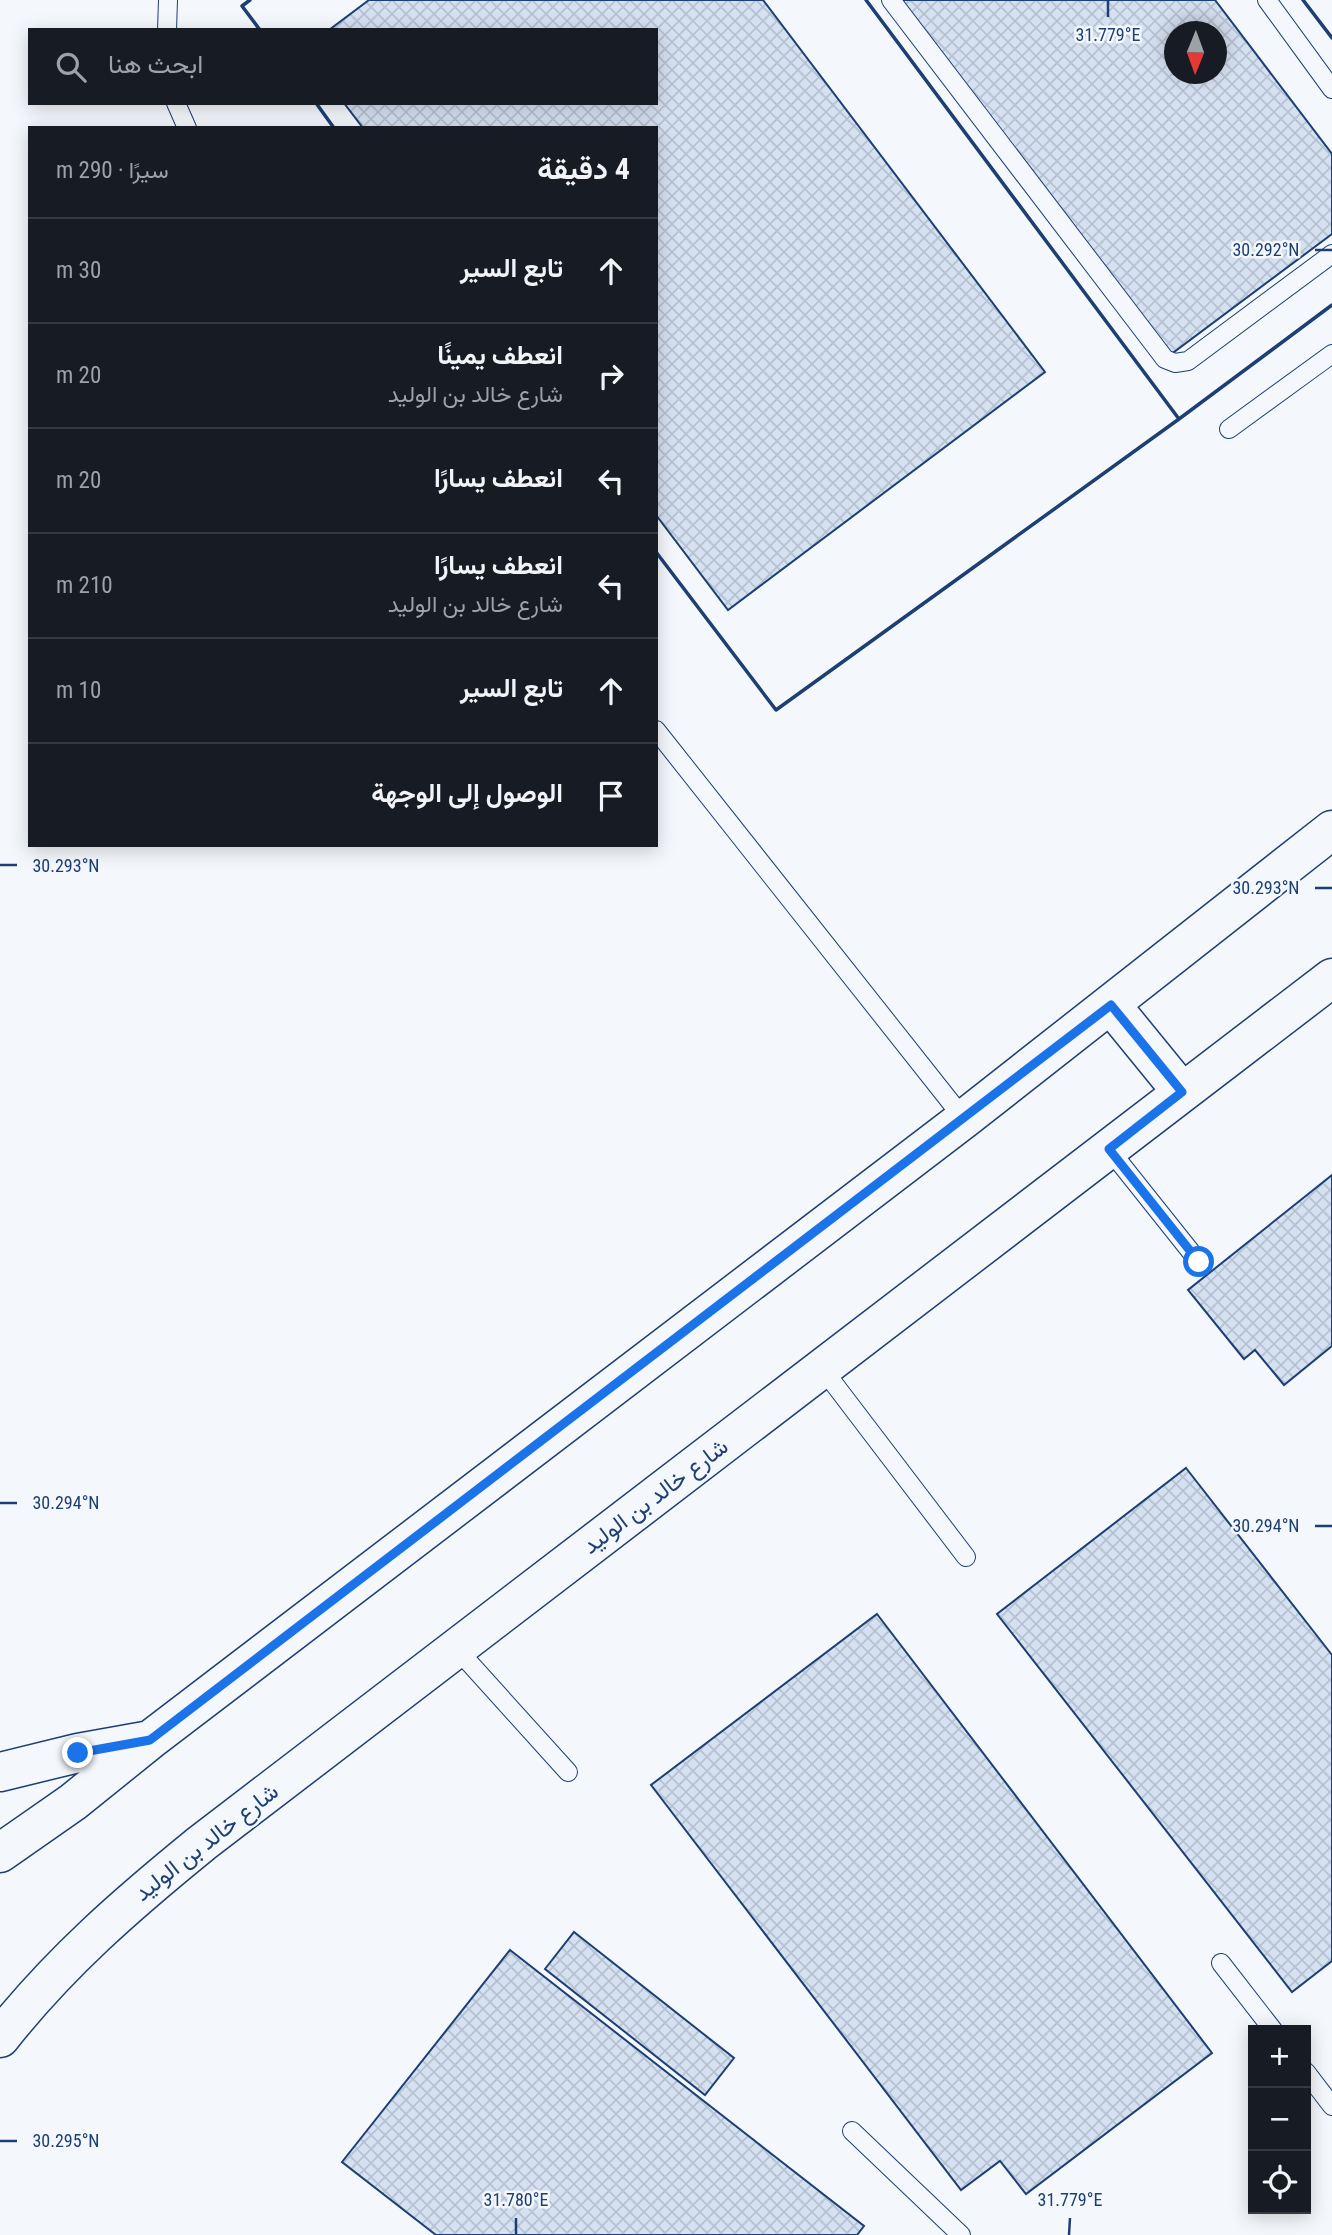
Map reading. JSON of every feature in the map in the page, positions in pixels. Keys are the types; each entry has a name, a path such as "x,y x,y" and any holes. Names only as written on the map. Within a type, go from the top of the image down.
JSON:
{"main road":[{"path":"0,1853 73,1802 150,1740 964,1119 1332,830"},
{"name":"شارع خالد بن الوليد","path":"0,2038 67,1960 134,1898 202,1843 1182,1092 1329,985"},
{"path":"1111,1005 1182,1092"},
{"path":"0,1772 78,1753 150,1740"}],"lane":[{"path":"167,28 168,0"},
{"path":"891,0 1165,359 1175,362 1188,361 1332,254"},
{"path":"1267,0 1332,89"},
{"path":"177,105 186,126"},
{"path":"1229,429 1332,354"},
{"path":"658,733 964,1119"},
{"path":"1109,1149 1199,1262"},
{"path":"822,1368 966,1557"},
{"path":"456,1648 568,1772"},
{"path":"1221,1963 1269,2025"},
{"path":"1311,2079 1332,2106"},
{"path":"852,2131 961,2235"}],"building":[{"path":"369,0 763,0 1045,372 728,610 658,518 658,126 361,126 346,105 658,105 658,28 332,28"},
{"path":"900,0 1215,0 1332,154 1332,234 1170,355"},
{"path":"1332,1175 1332,1346 1284,1385 1255,1350 1244,1359 1188,1290"},
{"path":"1186,1468 1332,1655 1332,1961 1292,1992 997,1614"},
{"path":"877,1614 1212,2053 1026,2194 1000,2161 961,2190 651,1785"},
{"path":"574,1932 734,2058 705,2095 545,1969"},
{"path":"510,1950 864,2226 857,2235 436,2235 342,2162"}],"wall":[{"path":"250,0 242,6 258,28"},
{"path":"866,0 1179,419 1332,305"},
{"path":"1303,0 1332,38"},
{"path":"317,105 333,126"},
{"path":"658,555 776,710 1179,419"}],"route":[{"path":"78,1753 150,1740 1111,1005 1182,1092 1109,1149 1199,1262"}]}
